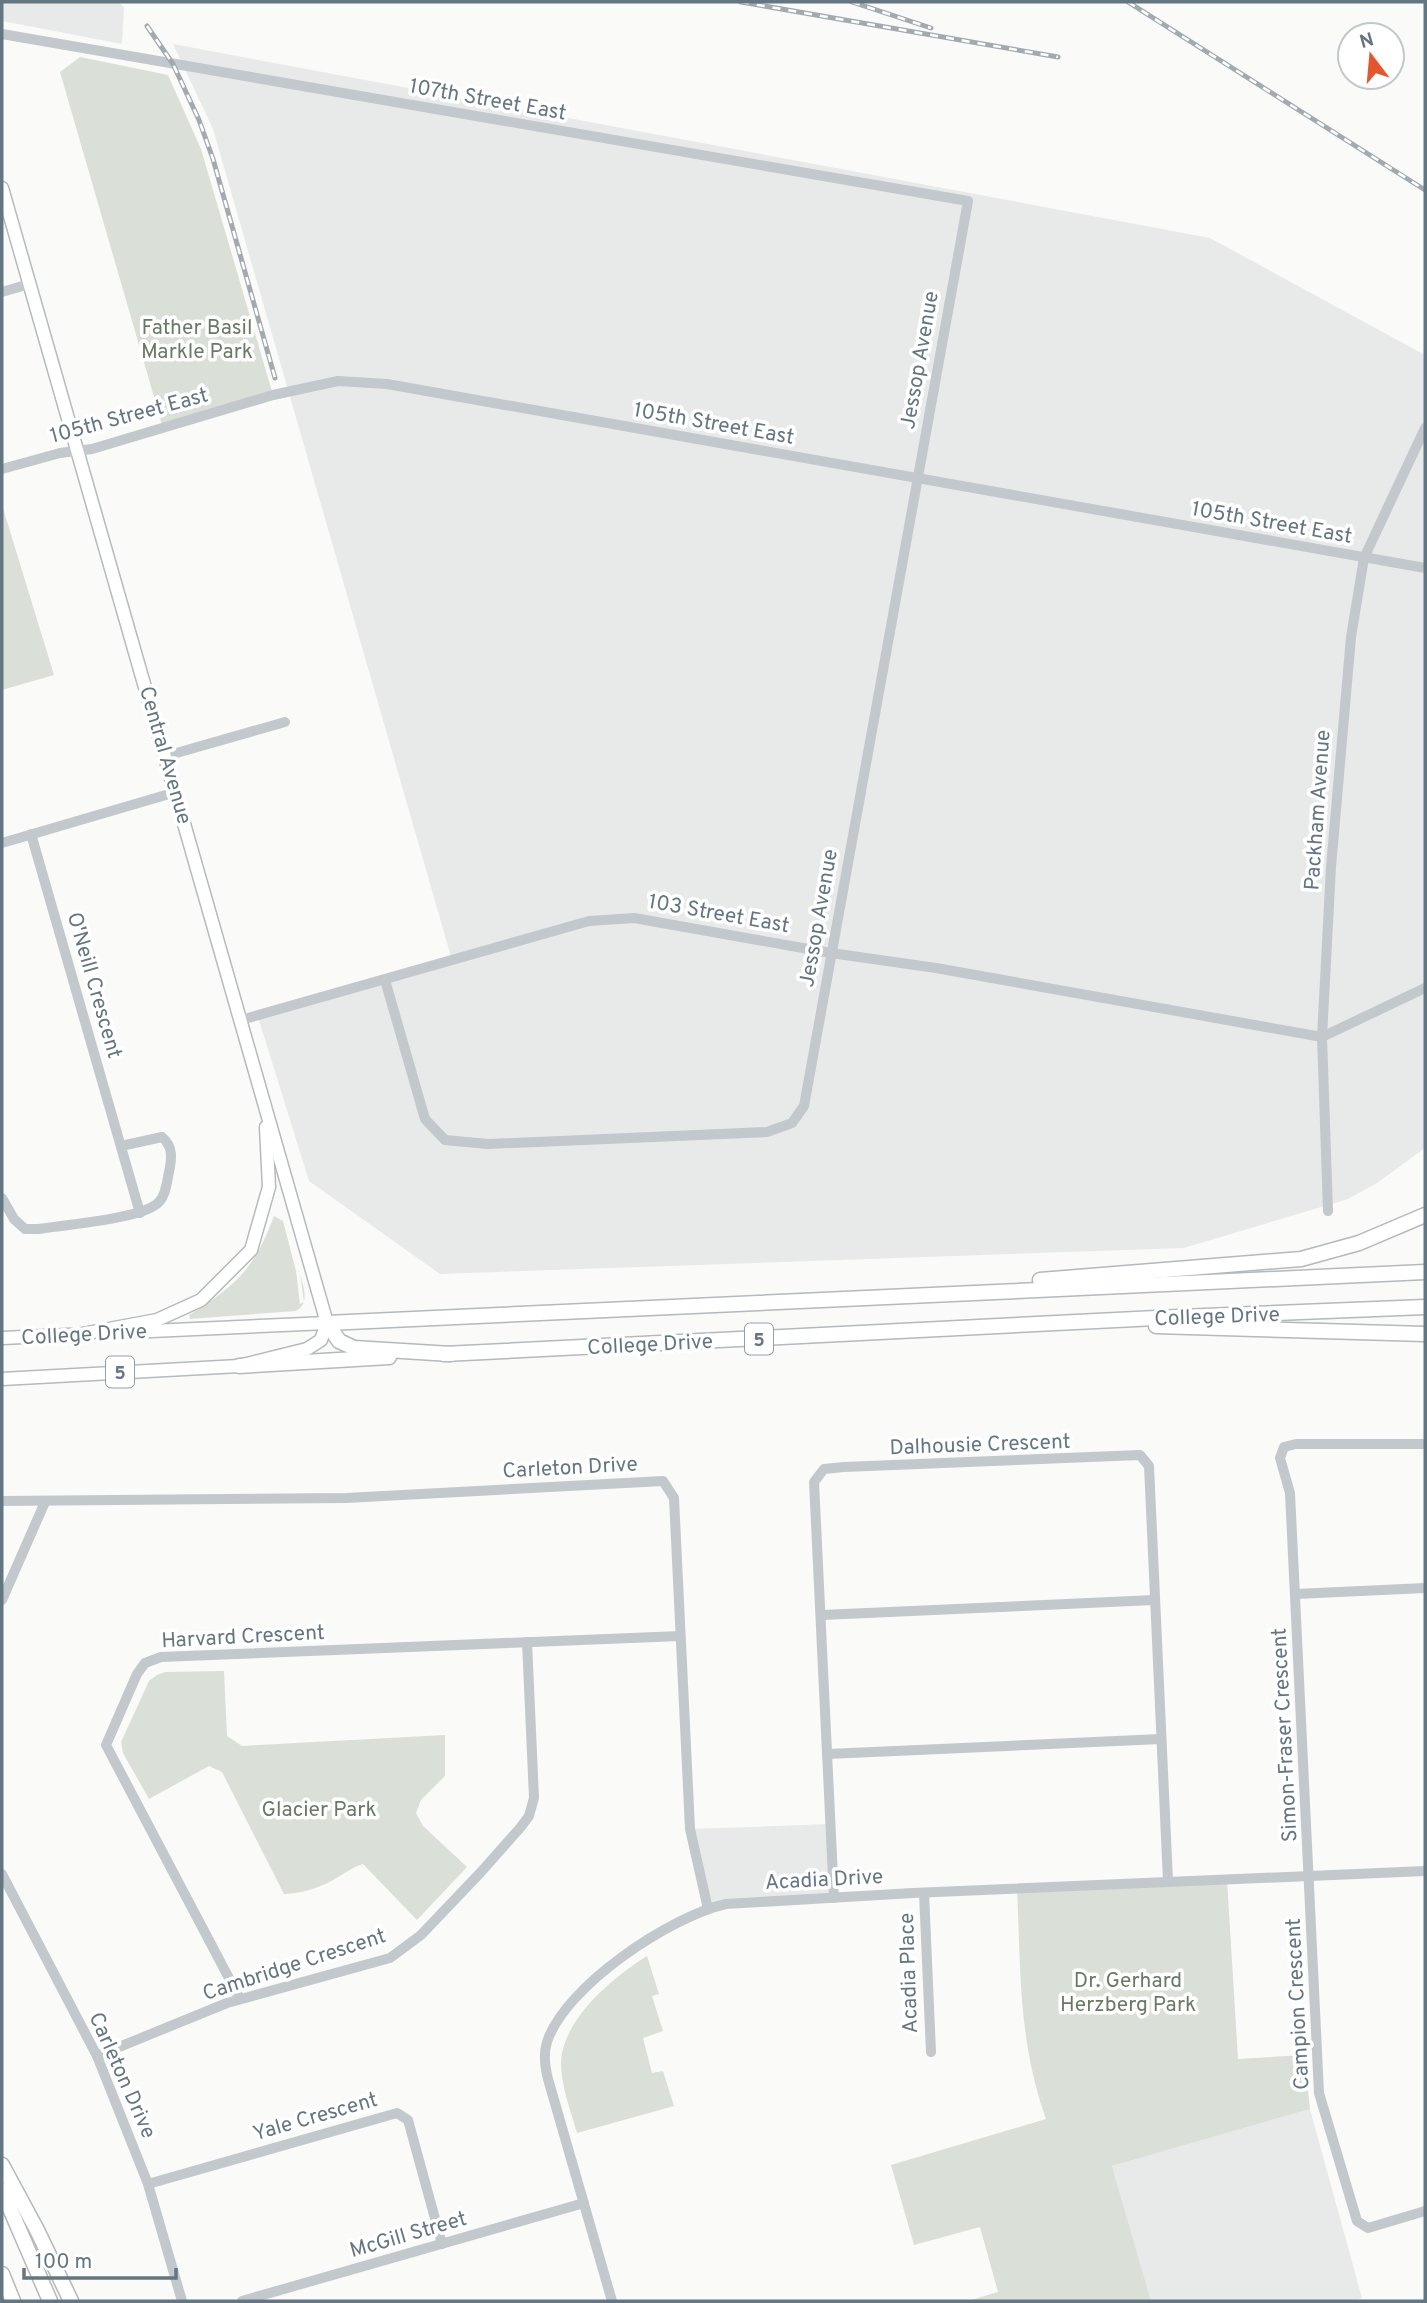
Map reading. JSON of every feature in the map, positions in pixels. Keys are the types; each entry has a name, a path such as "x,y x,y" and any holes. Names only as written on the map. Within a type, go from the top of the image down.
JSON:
{"highway":[{"path":"976,1292 1008,1283 1300,1259 1359,1243 1425,1215"},
{"name":"College Drive","path":"327,1323 1425,1272"},
{"name":"College Drive","path":"239,1366 1156,1318 1425,1307"},
{"path":"327,1323 339,1341 354,1348 451,1354"},
{"path":"1067,1324 1425,1334"},
{"path":"2,2165 71,2301"},
{"path":"2,2190 50,2301"},
{"path":"2,2274 13,2301"}],"main road":[{"name":"Central Avenue","path":"2,188 327,1323"},
{"path":"82,1334 157,1320 201,1300 251,1250 269,1187 265,1106"},
{"path":"239,1366 307,1349 321,1340 327,1323"},
{"name":"College Drive","path":"2,1338 327,1323"},
{"name":"College Drive","path":"2,1379 239,1366"}],"street":[{"name":"107th Street East","path":"2,34 968,201"},
{"name":"Jessop Avenue","path":"385,980 425,1119 446,1140 488,1144 767,1132 792,1123 804,1107 968,201"},
{"path":"2,292 29,284"},
{"name":"105th Street East","path":"2,470 60,453 92,449 264,397 338,381 387,384 1425,568"},
{"name":"Packham Avenue","path":"1328,1211 1322,1037 1331,867 1351,637 1364,558 1425,428"},
{"path":"166,756 285,722"},
{"path":"2,843 176,792"},
{"name":"O'Neill Crescent","path":"32,834 140,1213"},
{"name":"103 Street East","path":"241,1020 589,921 634,918 831,953 950,970 1322,1037"},
{"path":"1322,1037 1425,988"},
{"path":"2,1198 14,1219 25,1229 140,1213 159,1202 165,1191 172,1157 170,1149 162,1137 121,1146"},
{"name":"Simon-Fraser Crescent","path":"1309,1875 1290,1493 1280,1458 1284,1447 1296,1444 1425,1444"},
{"name":"Dalhousie Crescent","path":"834,1898 814,1482 824,1469 844,1467 1139,1455 1149,1466 1168,1881"},
{"name":"Carleton Drive","path":"2,1501 346,1498 663,1481 674,1498 690,1829 708,1909"},
{"path":"2,1600 45,1502"},
{"path":"1296,1594 1425,1588"},
{"path":"822,1615 1154,1600"},
{"name":"Harvard Crescent","path":"240,1999 106,1745 137,1674 145,1663 161,1657 680,1636"},
{"name":"Cambridge Crescent","path":"97,2056 240,1999 390,1958 425,1931 529,1815 534,1798 527,1642"},
{"path":"828,1754 1161,1739"},
{"name":"Acadia Drive","path":"612,2301 548,2079 545,2064 548,2038 559,2021 604,1970 621,1956 708,1909 726,1904 924,1893 1425,1871"},
{"name":"Carleton Drive","path":"2,1874 97,2056 148,2184 182,2301"},
{"name":"Campion Crescent","path":"1309,1875 1319,2093 1357,2221 1368,2228 1425,2211"},
{"name":"Acadia Place","path":"924,1893 931,2052"},
{"name":"Yale Crescent","path":"148,2184 397,2113 408,2120 442,2244"},
{"name":"McGill Street","path":"242,2301 584,2203"}],"shaded area":[{"path":"2,2 119,2 124,8 122,44 2,21"},
{"path":"173,44 1210,238 1425,355 1425,1148 1377,1183 1348,1199 1184,1248 440,1274 309,1181 258,1017 452,960 213,129"},
{"path":"831,1824 834,1898 708,1909 690,1829"},
{"path":"1310,2109 1362,2298 1352,2301 1151,2301 1112,2166"}],"green space":[{"name":"Father Basil Markle Park","path":"80,57 168,75 201,149 273,395 163,428 60,72"},
{"path":"2,505 54,675 2,690"},
{"path":"274,1216 283,1221 296,1271 300,1304 304,1302 300,1308 295,1311 190,1319 189,1315 232,1285 251,1263"},
{"name":"Glacier Park","path":"224,1671 227,1736 242,1746 445,1735 445,1776 421,1800 416,1813 423,1826 467,1867 417,1920 363,1864 315,1888 284,1894 222,1772 209,1766 149,1799 123,1753 121,1742 149,1681 165,1672"},
{"name":"Dr. Gerhard Herzberg Park","path":"1227,1880 1238,2059 1304,2055 1310,2109 1112,2166 1151,2301 968,2301 998,2292 980,2227 914,2245 891,2165 1046,2119 1030,2061 1022,2006 1017,1889"},
{"path":"647,1956 659,1994 652,1996 663,2031 643,2038 652,2073 663,2071 674,2106 577,2133 567,2099 561,2063 570,2031 605,1988"}],"railway":[{"path":"741,2 1058,57"},
{"path":"852,2 931,28"},
{"path":"1128,2 1425,190"},
{"path":"147,26 173,64 199,120 213,159 275,378"}]}
